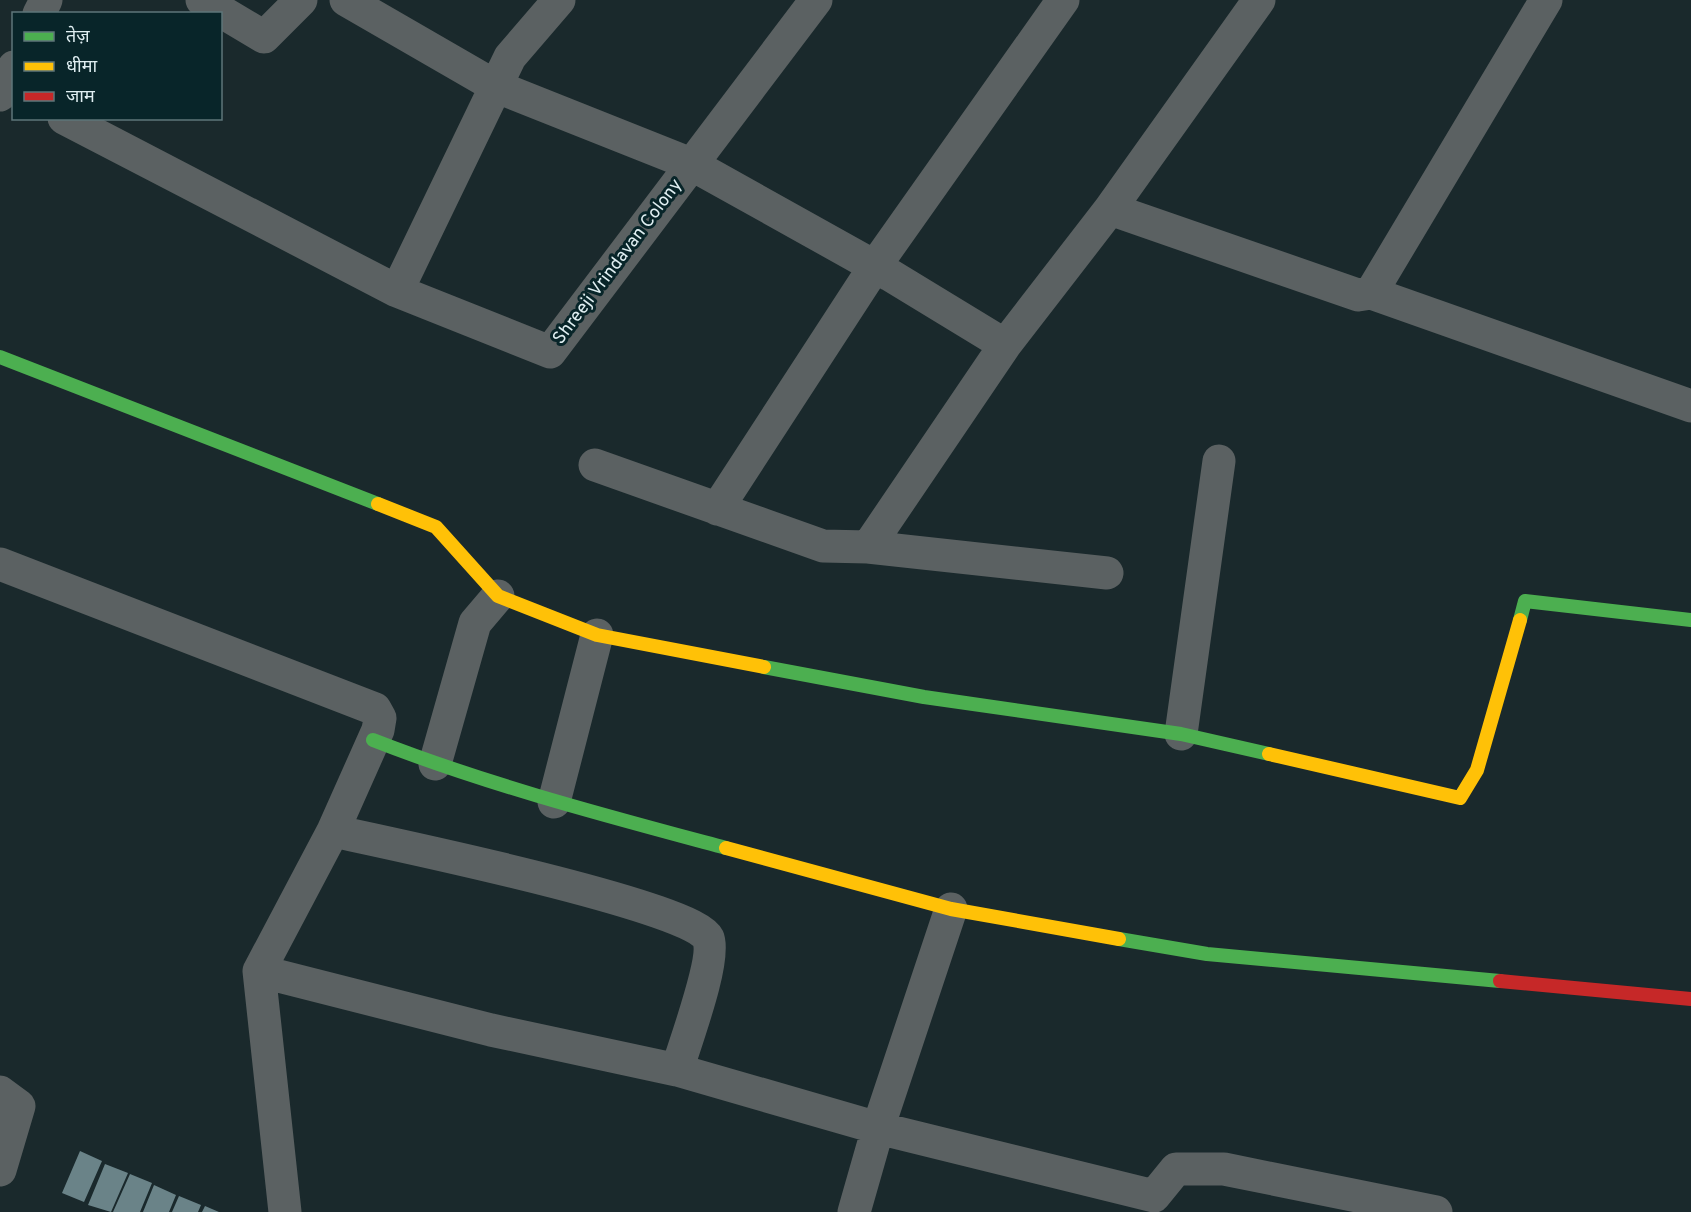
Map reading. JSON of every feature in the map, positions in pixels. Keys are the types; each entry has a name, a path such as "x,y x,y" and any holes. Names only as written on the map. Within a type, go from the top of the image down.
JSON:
{"street":[{"path":"202,0 264,37 301,0"},
{"path":"346,0 495,86 690,164 875,267 1005,345"},
{"path":"397,291 510,57 559,0"},
{"name":"Shreeji Vrindavan Colony","path":"68,120 397,291 550,352 816,0"},
{"path":"717,509 875,267 1063,0"},
{"path":"868,547 1005,345 1110,209 1259,0"},
{"path":"1371,293 1546,0"},
{"path":"1110,209 1358,295 1371,293 1691,406"},
{"path":"0,357 436,526 498,596 597,635 924,697 1181,734 1460,798 1477,770 1525,601 1691,620"},
{"path":"1181,734 1219,461"},
{"path":"595,465 823,546 868,547 1107,573"},
{"path":"0,564 375,709 380,718 373,740 333,831 259,971 285,1212"},
{"path":"435,764 475,622 498,596"},
{"path":"554,802 597,635"},
{"path":"373,740 435,764 554,802 951,909 1207,954 1691,999"},
{"path":"333,831 493,866 650,910 704,932 709,941 708,963 677,1070"},
{"path":"854,1212 878,1128 951,909"},
{"path":"259,971 491,1030 677,1070 1152,1204 1176,1169 1224,1169 1436,1212"},
{"path":"0,1092 19,1106 0,1170"}],"building":[{"path":"80,1151 102,1161 84,1202 62,1193"},
{"path":"105,1164 128,1173 111,1212 88,1205"},
{"path":"130,1174 152,1183 140,1212 113,1212"},
{"path":"154,1185 176,1195 169,1212 143,1212"},
{"path":"179,1196 201,1205 198,1212 172,1212"},
{"path":"205,1206 219,1212 202,1212"}],"traffic: fast":[{"path":"0,357 378,504"},
{"path":"1520,620 1525,601 1691,620"},
{"path":"764,667 924,697 1181,734 1269,754"},
{"path":"373,740 504,786 726,848"},
{"path":"1119,939 1207,954 1500,981"}],"traffic: slow":[{"path":"378,504 436,527 498,596 597,635 764,667"},
{"path":"1269,754 1460,798 1477,770 1520,620"},
{"path":"726,848 951,909 1119,939"}],"traffic: jam":[{"path":"1500,981 1691,999"}]}
